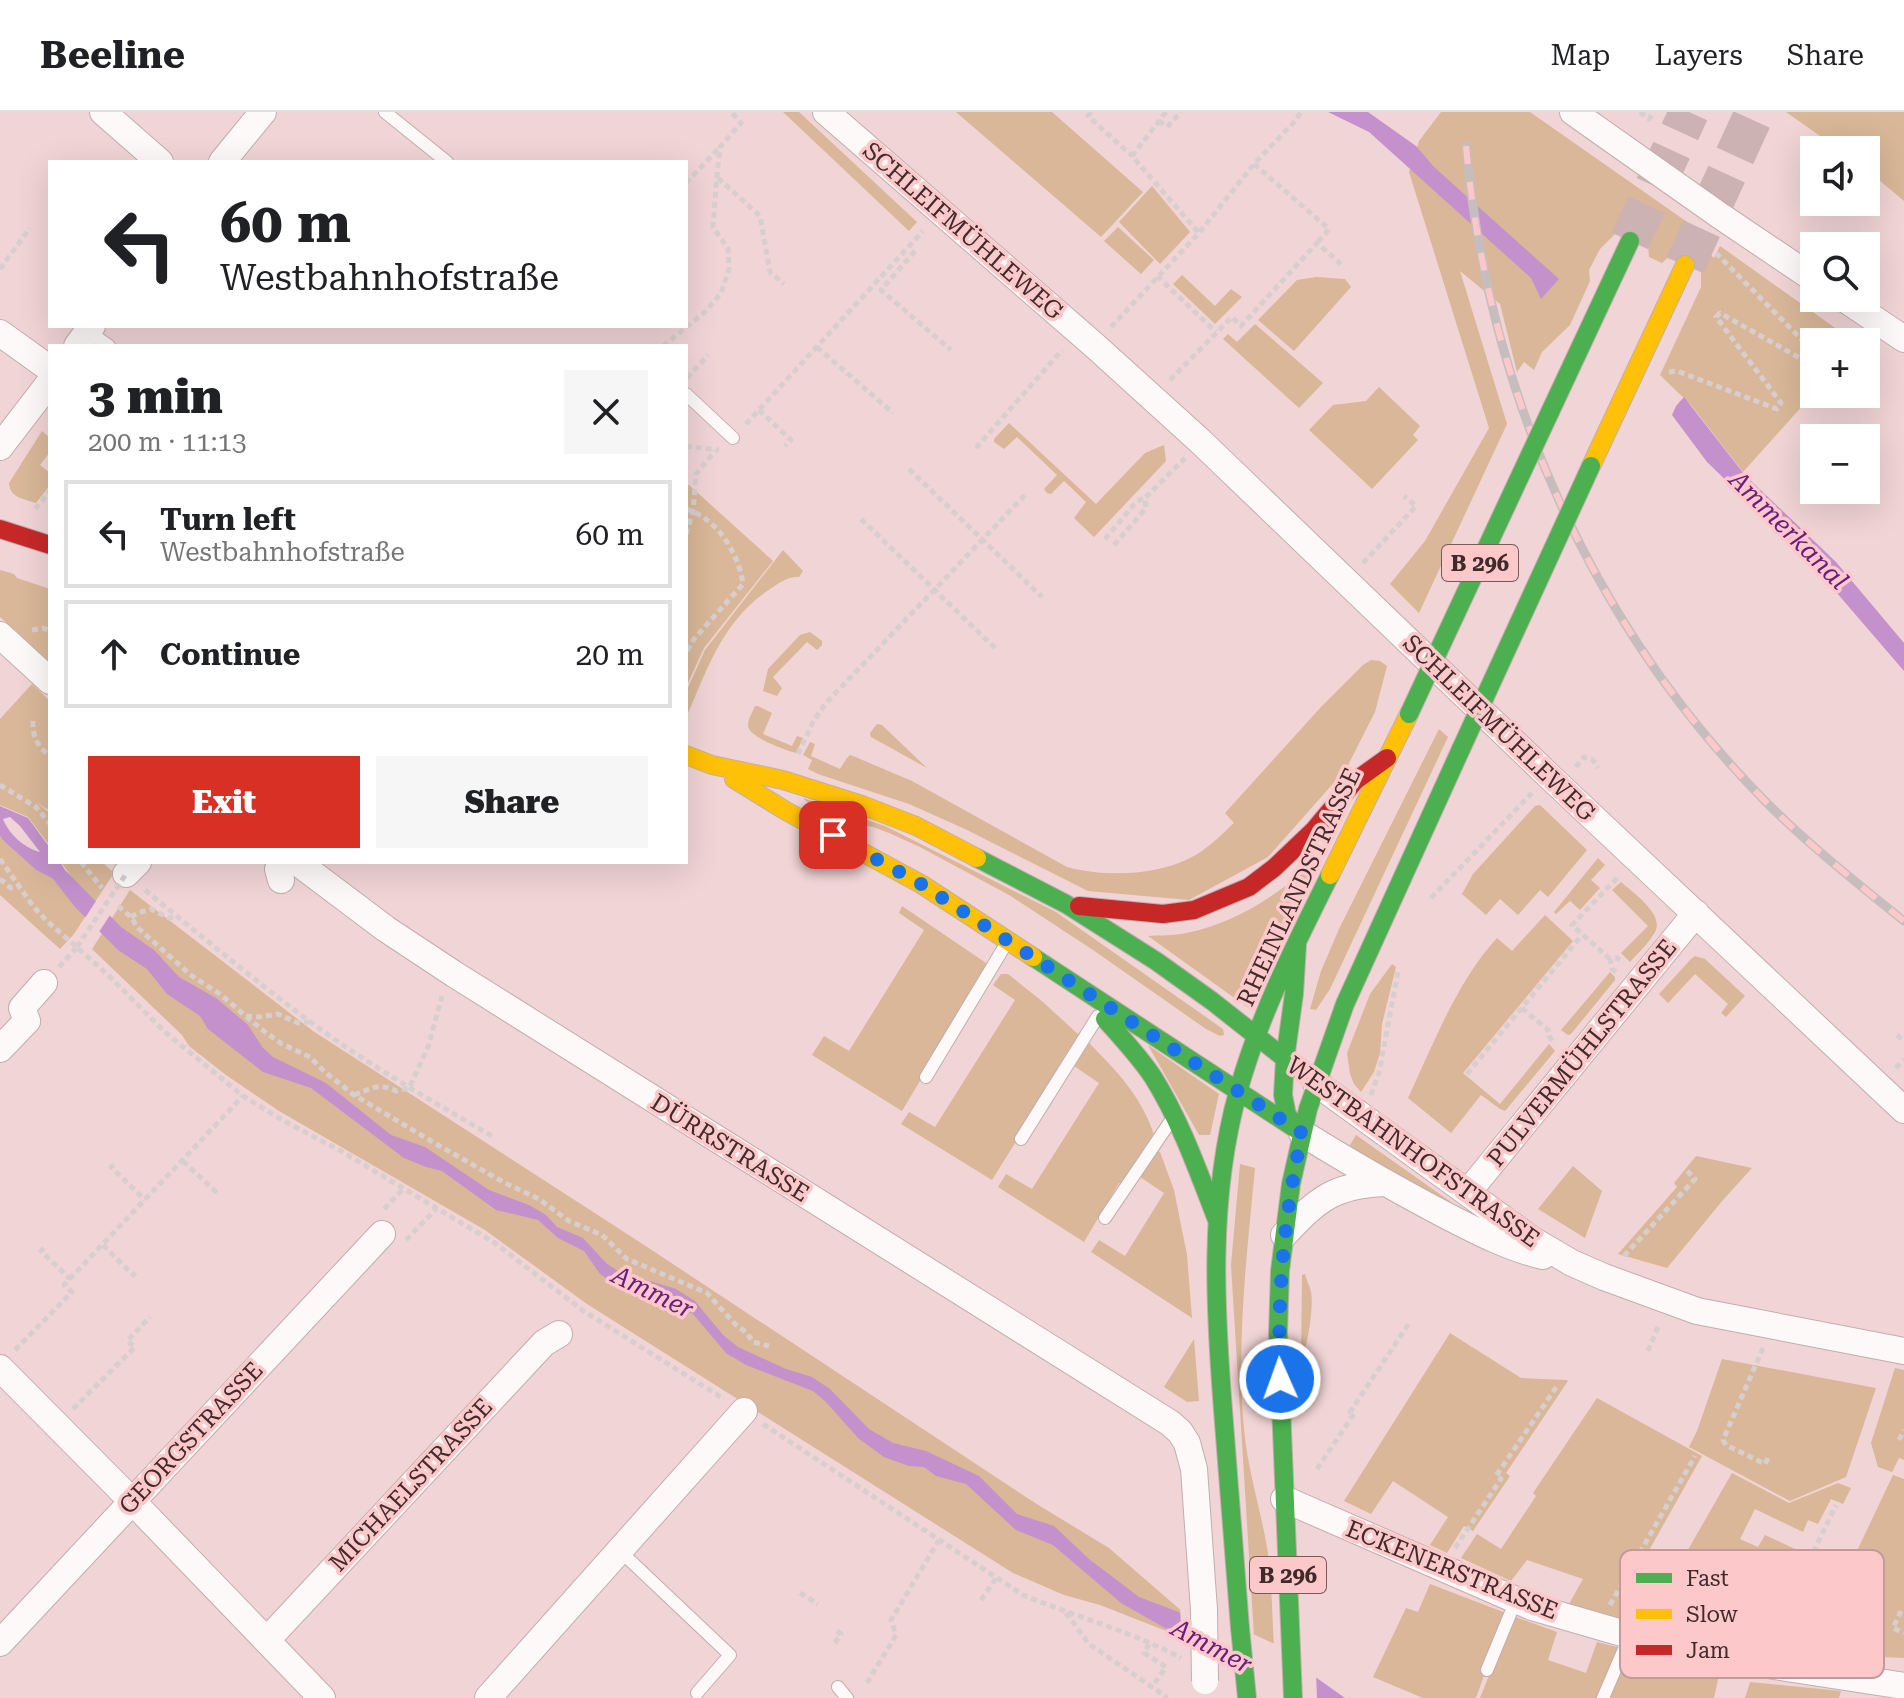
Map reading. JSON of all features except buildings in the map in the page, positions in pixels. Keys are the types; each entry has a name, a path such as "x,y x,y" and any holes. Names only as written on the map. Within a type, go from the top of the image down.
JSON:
{"main road":[{"name":"RHEINLANDSTRASSE","path":"1247,1698 1215,1274 1224,1161 1238,1092 1274,989 1409,714 1630,241"},
{"name":"B 296","path":"1293,1698 1289,1501 1278,1333 1284,1235 1302,1133 1316,1083 1363,960 1685,265"},
{"path":"0,529 48,544"},
{"path":"688,756 712,765 783,780 916,826 1066,904"},
{"name":"B 296","path":"1066,904 1163,914 1194,910 1230,896 1249,887 1274,868 1314,830 1355,781 1387,758"},
{"path":"712,765 786,811 921,884 1072,983"},
{"name":"WESTBAHNHOFSTRASSE","path":"1066,904 1212,1001 1316,1083"},
{"path":"1298,938 1283,1084 1287,1115 1302,1133"},
{"name":"B 296","path":"1072,983 1134,1051 1152,1076 1184,1136 1217,1220"},
{"name":"WESTBAHNHOFSTRASSE","path":"1072,983 1302,1133"}],"street":[{"path":"103,112 158,160"},
{"path":"224,160 263,112"},
{"path":"1573,112 1800,270"},
{"name":"SCHLEIFMÜHLEWEG","path":"832,114 1200,441 1549,776 1904,1110"},
{"path":"1864,312 1904,339"},
{"path":"0,333 48,368"},
{"path":"0,447 48,385"},
{"path":"0,635 48,679"},
{"name":"DÜRRSTRASSE","path":"287,868 365,914 454,974 1170,1423 1187,1443 1194,1469 1204,1610 1204,1689"},
{"name":"PULVERMÜHLSTRASSE","path":"1468,1192 1696,913"},
{"path":"0,1049 27,1021 22,1008 44,983"},
{"name":"WESTBAHNHOFSTRASSE","path":"1316,1083 1531,1239 1572,1263 1697,1311 1904,1351"},
{"name":"WESTBAHNHOFSTRASSE","path":"1302,1133 1385,1183 1474,1230 1520,1251 1572,1263"},
{"name":"WESTBAHNHOFSTRASSE","path":"1284,1235 1305,1213 1332,1193 1363,1184 1385,1183"},
{"name":"GEORGSTRASSE","path":"0,1643 382,1234"},
{"name":"MICHAELSTRASSE","path":"267,1640 544,1343 559,1334"},
{"path":"5,1361 57,1424 322,1698"},
{"path":"488,1698 744,1411"},
{"name":"ECKENERSTRASSE","path":"1289,1501 1532,1607 1620,1632"},
{"name":"ECKENERSTRASSE","path":"1821,1678 1849,1684 1904,1686"}],"lane":[{"path":"385,112 445,160"},
{"path":"688,396 733,438"},
{"path":"926,1077 1008,941"},
{"path":"1021,1139 1100,1014"},
{"path":"1105,1218 1174,1116"},
{"path":"619,1550 730,1655 697,1693"},
{"path":"1487,1670 1516,1600"},
{"path":"1603,1698 1620,1658"},
{"path":"838,1687 847,1698"}],"path":[{"path":"688,181 741,123 731,112"},
{"path":"1091,112 1088,116 1132,156 1199,233"},
{"path":"1132,156 1166,112"},
{"path":"1159,121 1167,127 1181,112"},
{"path":"976,448 1061,351 1085,337 1157,276 1199,233 1254,164 1301,112"},
{"path":"1640,112 1649,119 1654,112"},
{"path":"688,326 721,293 729,269 728,249 713,227 720,147"},
{"path":"1153,398 1232,317 1241,326 1329,229 1254,164"},
{"path":"717,177 760,216 770,272 784,284"},
{"path":"733,438 940,213"},
{"path":"1719,215 1707,235 1707,244 1800,338"},
{"path":"0,269 30,228"},
{"path":"1317,243 1341,264"},
{"path":"915,251 881,290 913,312 951,350"},
{"path":"1157,276 1216,332"},
{"path":"1662,377 1666,372 1677,371 1777,409 1781,403 1716,317 1720,313 1800,358"},
{"path":"665,344 685,328"},
{"path":"817,347 848,370 893,413"},
{"path":"688,376 708,355"},
{"path":"759,410 791,440 785,446"},
{"path":"1105,539 1137,501 1145,498 1200,441"},
{"path":"688,527 693,511 696,474 716,451"},
{"path":"909,469 1042,597"},
{"path":"34,510 48,493"},
{"path":"797,758 825,704 1025,495"},
{"path":"1365,561 1416,506 1404,496"},
{"path":"1114,545 1146,508 1145,498"},
{"path":"688,510 714,526 728,542 742,572 743,584 688,650"},
{"path":"861,519 995,648"},
{"path":"33,721 32,731 39,746 48,753"},
{"path":"1581,761 1584,757 1593,760 1598,768"},
{"path":"1441,874 1428,902 1549,776"},
{"path":"0,785 36,807 48,822"},
{"path":"1610,959 1572,925 1636,858"},
{"path":"0,859 39,913 165,1032 243,1096 495,1243 582,1310 744,1411 1023,1595 1066,1613 1104,1624 1171,1653"},
{"path":"83,864 102,888"},
{"path":"77,947 132,868 178,917 310,1021 409,1088 492,1136"},
{"path":"0,879 11,888 19,886"},
{"path":"118,906 192,976 220,994 282,1044 310,1057 354,1095 505,1183 539,1199 569,1221 602,1235 627,1259 707,1293 753,1342 769,1346"},
{"path":"131,917 151,909 169,918 178,917"},
{"path":"1467,1074 1582,935"},
{"path":"1359,1115 1379,1073 1401,963"},
{"path":"409,1088 428,1047 443,995"},
{"path":"1522,1008 1549,1031 1552,1041 1575,1061"},
{"path":"245,1016 278,1014 298,1023 310,1021"},
{"path":"1897,1035 1904,1041"},
{"path":"354,1095 378,1086 396,1091 409,1088"},
{"path":"5,1361 72,1292 64,1285 243,1096"},
{"path":"183,1161 215,1191 217,1189"},
{"path":"114,1165 111,1167 145,1200"},
{"path":"1604,1277 1695,1179 1685,1169"},
{"path":"382,1234 408,1240 436,1209"},
{"path":"103,1245 133,1275 136,1272"},
{"path":"44,1248 41,1251 70,1279"},
{"path":"57,1424 135,1347 127,1341 150,1317"},
{"path":"1289,1501 1354,1414 1350,1412 1410,1322"},
{"path":"1768,1458 1765,1464 1726,1445 1723,1440 1774,1325"},
{"path":"1442,1569 1501,1479 1496,1476 1557,1386"},
{"path":"1899,1440 1904,1430"},
{"path":"1645,1550 1695,1456"},
{"path":"1817,1550 1836,1505"},
{"path":"867,1683 896,1635 891,1620 939,1540"},
{"path":"981,1600 997,1577"},
{"path":"1598,1626 1620,1590"},
{"path":"800,1593 818,1604"},
{"path":"1901,1611 1893,1628 1904,1633"},
{"path":"1066,1613 1089,1644 1168,1698"},
{"path":"835,1643 841,1634 836,1630 838,1628"},
{"path":"1149,1644 1144,1653 1166,1667 1151,1688"}],"shaded area":[{"path":"783,112 799,112 917,222 909,231"},
{"path":"956,112 1052,112 1143,192 1101,237"},
{"path":"1441,112 1530,112 1690,224 1698,241 1714,258 1720,246 1800,303 1800,312 1813,312 1835,328 1800,328 1801,408 1743,472 1691,405 1660,375 1701,287 1701,271 1667,258 1662,263 1649,257 1648,243 1615,234 1600,249 1589,270 1590,281 1570,325 1542,352 1534,370 1524,362 1517,372 1500,304 1460,271 1507,424 1419,613 1390,584 1425,541 1489,428 1409,172 1419,141"},
{"path":"1786,112 1904,112 1904,201 1880,181 1880,136 1820,136"},
{"path":"1152,186 1190,232 1160,264 1119,222"},
{"path":"1118,227 1154,260 1141,274 1104,241"},
{"path":"1182,275 1215,306 1231,289 1242,297 1215,324 1173,284"},
{"path":"1316,277 1345,279 1351,287 1294,351 1258,320 1297,280"},
{"path":"1255,324 1323,383 1299,408 1223,339 1228,334 1237,342"},
{"path":"1379,387 1420,426 1413,435 1418,440 1372,489 1309,430 1333,405 1366,401"},
{"path":"1009,423 1096,504 1145,453 1164,445 1166,461 1094,537 1074,518 1086,502 1064,481 1051,494 1047,493 1044,489 1057,475 1017,437 1004,449 994,442"},
{"path":"42,431 48,436 48,455 40,465 48,471 48,488 36,503 15,495 9,483"},
{"path":"688,485 773,561 704,648 688,683"},
{"path":"783,550 803,571 799,577 787,579 770,589 740,616 718,647 688,714 688,688 705,650"},
{"path":"0,570 48,588 48,660 0,617"},
{"path":"810,632 822,641 822,645 817,650 807,642 773,677 782,688 777,696 763,691 768,669 800,635"},
{"path":"1371,660 1387,666 1375,712 1346,769 1268,857 1189,900 1088,891 909,804 818,774 808,769 812,760 803,755 810,742 815,744 811,756 840,769 850,755 912,781 1067,867 1113,873 1145,871 1190,858 1208,847 1234,823 1225,813 1321,707"},
{"path":"32,684 48,699 48,810 36,802 48,811 48,843 28,817 0,805 0,719"},
{"path":"755,706 772,713 763,734 792,746 797,736 803,738 796,753 768,742 749,730 748,723"},
{"path":"877,724 882,725 927,768 871,737 870,733"},
{"path":"1439,729 1448,737 1330,989 1316,1010 1310,1009 1321,971 1339,929"},
{"path":"803,798 885,826 1056,912 1223,1029 1224,1035 1206,1029 1009,895 889,833 821,816"},
{"path":"1540,805 1587,850 1548,897 1540,890 1518,915 1500,899 1486,915 1462,894 1473,874 1535,806"},
{"path":"0,836 36,870 53,879 85,917 60,949 0,895"},
{"path":"1598,858 1605,865 1591,880 1600,888 1580,910 1570,901 1556,914 1554,912"},
{"path":"62,864 104,864 114,873 95,902"},
{"path":"1308,869 1311,870 1247,1007 1148,936 1181,934 1220,923 1266,900"},
{"path":"1621,882 1652,911 1657,925 1650,940 1630,962 1621,953 1648,926 1612,890"},
{"path":"130,890 313,1031 1035,1503 1109,1548 1184,1613 1179,1636 1100,1605 1064,1595 1013,1573 587,1304 485,1230 279,1111 226,1075 189,1046 182,1035 92,949"},
{"path":"902,906 989,965 902,1111 812,1055 824,1036 849,1051 924,930 899,913"},
{"path":"1545,915 1573,941 1463,1073 1500,1104 1549,1044 1555,1051 1505,1111 1481,1095 1451,1133 1408,1098 1447,1014 1482,956 1497,938 1512,951"},
{"path":"1695,956 1705,959 1745,996 1726,1017 1721,1013 1728,1004 1695,974 1668,1003 1659,994"},
{"path":"1392,964 1396,967 1382,1024 1380,1053 1374,1072 1361,1092 1350,1074 1347,1053 1370,994"},
{"path":"1610,972 1615,980 1571,1034 1561,1030"},
{"path":"1001,974 1008,974 1081,1037 992,1180 901,1124 909,1112 935,1127 1015,1000 993,985"},
{"path":"1089,1043 1135,1096 1154,1135 1123,1184 1119,1183 1084,1242 998,1187 1006,1174 1032,1189 1099,1083 1074,1066"},
{"path":"1148,1045 1219,1094 1210,1135 1199,1135"},
{"path":"1356,1135 1451,1202 1451,1206 1361,1158 1350,1145"},
{"path":"1157,1151 1174,1190 1187,1255 1192,1318 1091,1252 1099,1240 1125,1256 1164,1193 1140,1177"},
{"path":"1696,1156 1752,1168 1667,1268 1618,1254 1677,1187 1674,1183"},
{"path":"1240,1164 1255,1168 1242,1331 1244,1429 1269,1560 1274,1645 1254,1636 1231,1265"},
{"path":"1573,1166 1602,1191 1585,1238 1538,1209"},
{"path":"1305,1274 1312,1308 1301,1363 1302,1275"},
{"path":"1450,1333 1521,1378 1568,1381 1506,1473 1510,1476 1473,1531 1464,1526 1447,1553 1430,1545 1448,1517 1393,1481 1371,1514 1344,1501"},
{"path":"1194,1339 1199,1401 1187,1402 1164,1387"},
{"path":"1722,1359 1876,1388 1846,1477 1790,1501 1689,1447"},
{"path":"1895,1368 1904,1370 1904,1460 1899,1458 1892,1472 1878,1467 1871,1443"},
{"path":"1597,1398 1702,1456 1649,1550 1620,1550 1620,1621 1569,1604 1583,1579 1527,1560 1511,1581 1461,1558 1477,1534 1501,1549 1536,1496 1533,1493"},
{"path":"1732,1473 1789,1503 1838,1483 1851,1488 1843,1504 1831,1499 1818,1524 1808,1520 1803,1532 1755,1509 1740,1539 1758,1547 1765,1535 1795,1549 1688,1550"},
{"path":"1893,1475 1904,1479 1904,1658 1884,1657 1884,1550 1857,1550"},
{"path":"1430,1584 1506,1613 1476,1698 1423,1698 1373,1677 1406,1608 1418,1612"},
{"path":"1513,1616 1557,1632 1548,1660 1586,1673 1597,1642 1620,1648 1603,1698 1480,1698"},
{"path":"1620,1666 1620,1678 1718,1678 1714,1698 1608,1698"},
{"path":"1750,1682 1841,1691 1839,1698 1745,1698"}],"water":[{"path":"1328,112 1368,112 1416,146 1434,167 1559,279 1541,299 1531,278 1369,132"},
{"name":"Ammerkanal","path":"1684,397 1744,474 1836,562 1904,643 1904,671 1812,564 1707,462 1672,415"},
{"name":"Ammer","path":"0,806 28,818 48,845 48,864 61,864 121,927 154,950 179,977 216,998 248,1025 273,1057 326,1083 391,1135 425,1147 489,1190 546,1215 557,1227 583,1238 607,1264 620,1272 676,1289 695,1301 723,1335 738,1347 812,1377 830,1389 869,1429 893,1443 926,1451 979,1476 1017,1514 1054,1526 1089,1559 1139,1597 1276,1649 1345,1698 1291,1698 1214,1660 1121,1603 1053,1545 1016,1530 966,1484 936,1476 924,1467 909,1466 884,1457 858,1438 813,1391 746,1365 726,1353 693,1314 667,1301 618,1286 600,1274 584,1251 558,1238 538,1220 496,1210 442,1171 404,1158 311,1088 263,1072 208,1029 200,1016 167,994 147,969 118,950 75,907 53,879 36,870 0,836","holes":["10,817 40,852 18,840 3,819"]}],"pier":[{"path":"98,898 112,912 97,935 83,921"},
{"path":"1180,1607 1212,1615 1279,1646 1316,1673 1317,1698 1282,1698 1212,1664 1182,1643"}],"tunnel":[{"path":"1630,241 1689,112"},
{"path":"1685,265 1755,112"}],"railway":[{"path":"1466,146 1478,238 1498,328 1525,416 1559,501 1601,583 1649,661 1705,734 1783,819 1904,921"}],"traffic: fast":[{"path":"1550,412 1630,241"},
{"path":"1409,714 1550,412"},
{"path":"1461,749 1591,466"},
{"path":"1293,1698 1278,1333 1280,1271 1291,1184 1308,1109 1345,1004 1461,749"},
{"path":"977,858 1066,904 1156,961 1316,1083"},
{"path":"1240,1628 1218,1340 1216,1256 1222,1174 1238,1092 1256,1036 1291,954 1330,875"},
{"path":"1297,945 1283,1095 1287,1115 1302,1133"},
{"path":"1033,957 1302,1133"},
{"path":"1105,1019 1142,1062 1163,1094 1217,1220"},
{"path":"1240,1628 1247,1698"}],"traffic: slow":[{"path":"1591,466 1685,265"},
{"path":"1330,875 1409,714"},
{"path":"688,756 712,765 783,780 862,805 916,826 977,858"},
{"path":"734,779 786,811 921,884 1033,957"}],"traffic: jam":[{"path":"0,529 48,544"},
{"path":"1079,906 1163,914 1194,910 1249,887 1314,830 1355,781 1387,758"}],"route":[{"path":"833,835 921,884 1302,1133 1291,1184 1280,1271 1280,1379"}]}
